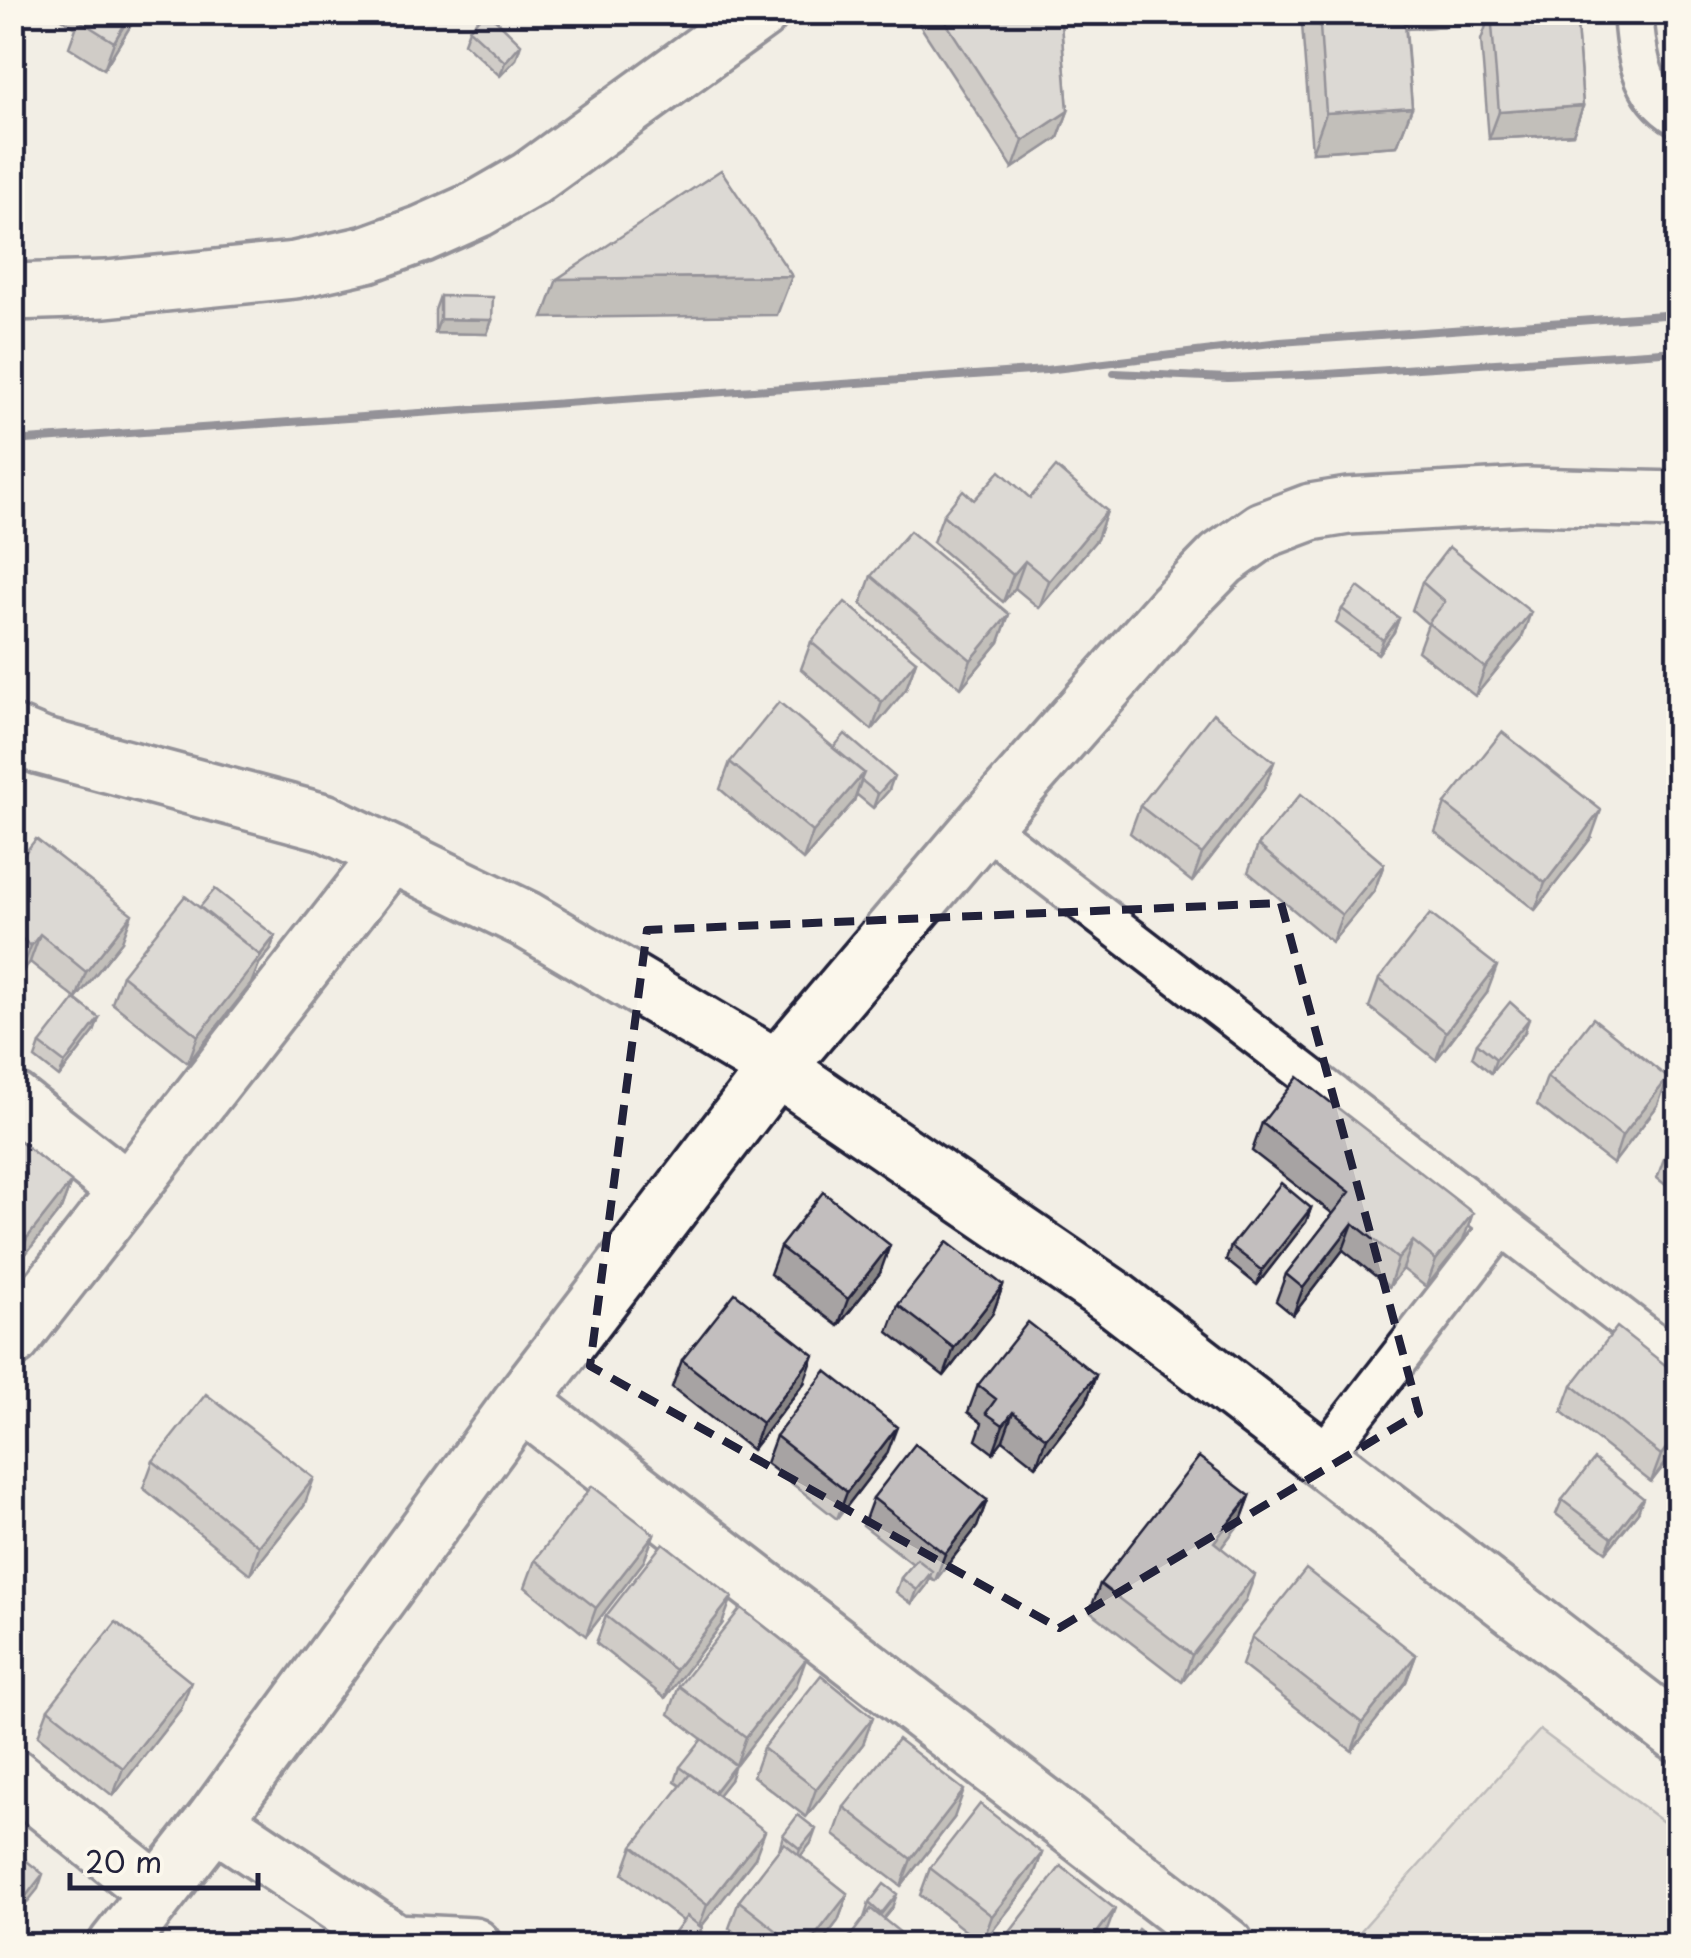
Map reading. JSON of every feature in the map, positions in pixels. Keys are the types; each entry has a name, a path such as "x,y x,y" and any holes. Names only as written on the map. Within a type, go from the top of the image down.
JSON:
{"street":[{"path":"12,292 106,289 294,270 367,254 422,234 530,180 760,12"},
{"path":"116,1946 214,1821 521,1402 777,1068 983,825 1222,559 1263,530 1310,512 1348,506 1526,496 1678,500"},
{"path":"12,734 42,746 324,822 525,919 777,1068 1112,1296 1675,1723"},
{"path":"12,1339 391,854"},
{"path":"12,1100 127,1190"},
{"path":"521,1402 1226,1946"},
{"path":"12,1776 157,1892"},
{"path":"214,1821 396,1942 473,1946"}],"lane":[{"path":"1633,12 1636,52 1644,76 1656,98 1678,116"},
{"path":"983,825 1678,1361"},
{"path":"1322,1458 1502,1225"}],"highlighted area":[{"path":"1281,903 1419,1413 1059,1628 590,1366 647,930"}],"shaded area":[{"path":"1540,1730 1678,1833 1676,1945 1348,1945"}],"building":[{"path":"83,12 132,12 114,42 79,20"},
{"path":"485,12 521,44 505,62 469,29"},
{"path":"939,12 1060,12 1068,111 1023,141"},
{"path":"1319,12 1404,12 1412,107 1326,113"},
{"path":"1576,12 1583,106 1499,112 1491,13"},
{"path":"721,170 792,276 557,279"},
{"path":"440,296 493,297 492,320 440,319"},
{"path":"1056,467 1107,511 1049,581 1025,561 1013,575 943,515 963,490 974,500 1000,471 1030,498"},
{"path":"910,531 1009,614 971,660 871,576"},
{"path":"1449,547 1531,612 1485,668 1428,623 1445,602 1422,582"},
{"path":"1358,587 1399,618 1383,640 1342,609"},
{"path":"845,602 916,661 882,702 811,642"},
{"path":"779,702 864,773 813,832 730,762"},
{"path":"1213,713 1274,762 1202,854 1140,806"},
{"path":"1502,732 1601,810 1545,883 1445,804"},
{"path":"845,734 894,776 878,794 861,780 864,773 833,748"},
{"path":"1301,794 1384,864 1342,915 1258,845"},
{"path":"36,839 132,914 86,972 40,934 31,946 12,931 12,869"},
{"path":"215,889 275,936 260,955 200,907"},
{"path":"185,896 261,956 198,1036 122,975"},
{"path":"1430,914 1497,966 1446,1032 1379,979"},
{"path":"75,999 99,1018 65,1063 40,1044"},
{"path":"1510,1002 1529,1019 1496,1059 1477,1043"},
{"path":"1593,1018 1668,1078 1622,1136 1547,1077"},
{"path":"1298,1077 1473,1213 1436,1260 1413,1241 1398,1259 1353,1223 1303,1288 1286,1274 1350,1192 1262,1123"},
{"path":"12,1135 71,1182 27,1238 12,1226"},
{"path":"1678,1136 1678,1159 1667,1150"},
{"path":"1281,1183 1311,1208 1262,1270 1231,1246"},
{"path":"823,1192 890,1245 848,1299 780,1247"},
{"path":"947,1242 1003,1285 954,1348 898,1305"},
{"path":"735,1293 814,1355 762,1423 682,1360"},
{"path":"1028,1322 1096,1375 1046,1438 1013,1412 1003,1425 986,1413 996,1399 978,1385"},
{"path":"1617,1327 1678,1375 1678,1432 1661,1455 1572,1385"},
{"path":"826,1371 897,1427 847,1492 776,1436"},
{"path":"206,1394 314,1478 259,1546 153,1461"},
{"path":"915,1444 987,1500 945,1554 873,1498"},
{"path":"1199,1457 1250,1496 1214,1542 1255,1575 1192,1655 1100,1584"},
{"path":"1594,1459 1643,1498 1612,1538 1562,1500"},
{"path":"592,1486 654,1534 596,1608 535,1560"},
{"path":"663,1543 732,1597 675,1670 606,1616"},
{"path":"917,1559 932,1571 917,1590 901,1578"},
{"path":"1306,1569 1416,1655 1362,1723 1252,1637"},
{"path":"741,1608 806,1659 746,1737 679,1686"},
{"path":"116,1622 191,1682 123,1768 48,1709"},
{"path":"821,1675 873,1717 816,1789 763,1748"},
{"path":"702,1739 735,1765 714,1792 680,1767"},
{"path":"898,1739 964,1790 911,1859 844,1807"},
{"path":"690,1774 765,1831 707,1905 633,1846"},
{"path":"980,1804 1042,1853 992,1916 930,1868"},
{"path":"798,1815 816,1829 800,1849 783,1835"},
{"path":"784,1843 848,1894 807,1946 796,1946 739,1901"},
{"path":"23,1858 43,1874 12,1914 12,1871"},
{"path":"1061,1866 1115,1909 1087,1946 1009,1946 1003,1941"},
{"path":"884,1884 897,1894 881,1914 869,1903"},
{"path":"871,1909 917,1946 843,1946"},
{"path":"687,1916 702,1928 689,1946 664,1946"},
{"path":"1138,1929 1159,1946 1125,1946"}],"railway":[{"path":"12,441 1046,370 1280,342 1678,314"},
{"path":"1114,373 1228,378 1678,351"}]}
